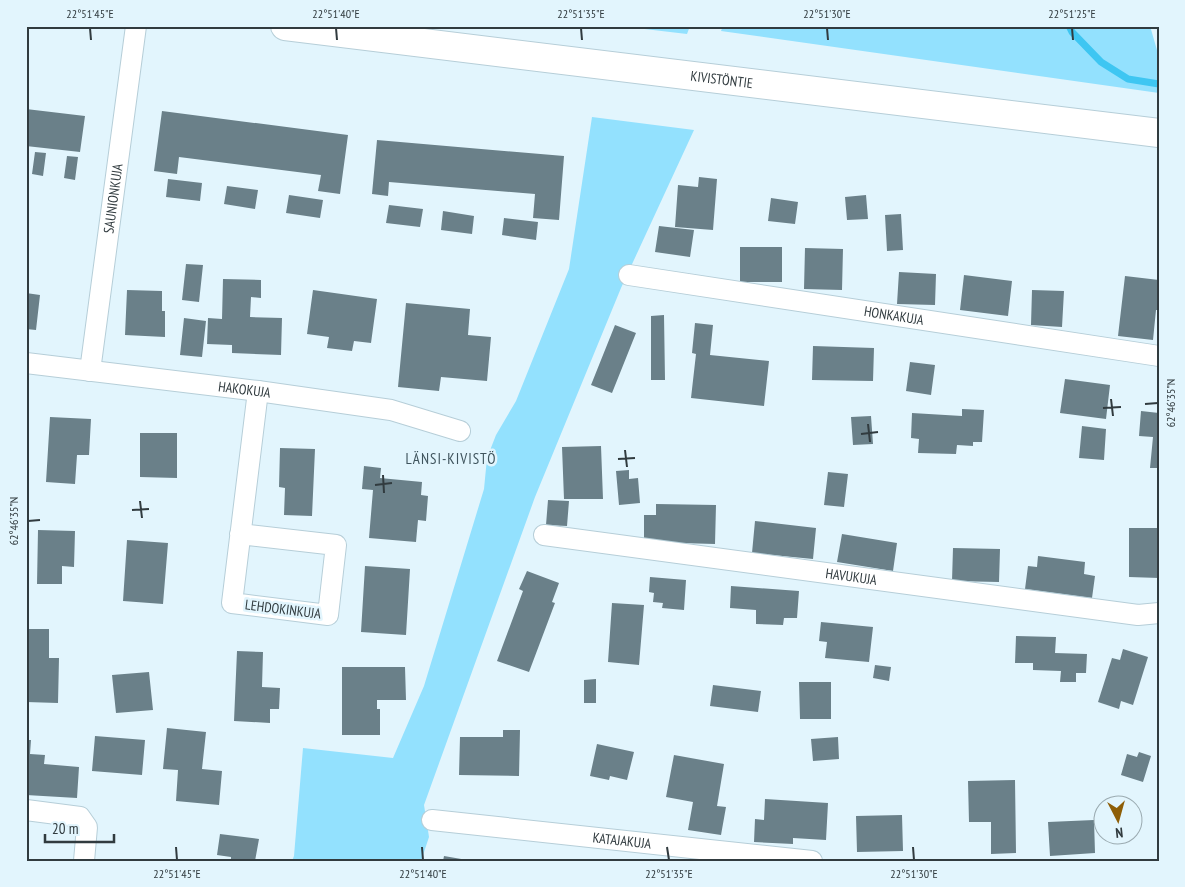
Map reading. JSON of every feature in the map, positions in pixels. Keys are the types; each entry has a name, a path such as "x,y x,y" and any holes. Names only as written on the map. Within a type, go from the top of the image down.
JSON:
{"main road":[{"name":"KIVISTÖNTIE","path":"285,26 1159,133"}],"street":[{"name":"SAUNIONKUJA","path":"90,371 136,26"},
{"name":"HONKAKUJA","path":"629,275 1159,356"},
{"name":"HAKOKUJA","path":"26,363 258,391 391,410 460,431"},
{"name":"LEHDOKINKUJA","path":"240,534 336,545 328,614 232,604 240,534 258,391"},
{"name":"HAVUKUJA","path":"544,536 1128,613 1159,613"},
{"path":"26,810 80,817 87,827 84,861"},
{"name":"KATAJAKUJA","path":"432,820 812,861"}],"shaded area":[{"path":"619,26 690,26 687,34"},
{"path":"723,26 1150,26 1159,57 1159,93 721,31"},
{"path":"592,117 694,130 621,288 535,497 424,805 429,837 421,861 292,861 294,856 303,748 393,758 424,686 484,489 487,458 496,435 516,401 569,269"}],"building":[{"path":"26,109 85,116 80,152 26,146"},
{"path":"162,111 348,135 340,194 318,191 321,175 179,157 177,174 154,171"},
{"path":"377,140 564,156 559,220 533,218 535,194 389,182 388,196 372,194"},
{"path":"35,152 46,153 43,176 32,174"},
{"path":"67,156 78,157 75,180 64,178"},
{"path":"699,177 717,179 713,230 675,227 678,185 698,187"},
{"path":"168,179 202,183 200,201 166,197"},
{"path":"227,186 258,190 255,209 224,204"},
{"path":"289,195 323,200 320,218 286,213"},
{"path":"866,195 868,219 847,220 845,197"},
{"path":"771,198 798,202 795,224 768,221"},
{"path":"389,205 423,209 420,227 386,223"},
{"path":"443,211 474,216 472,234 441,230"},
{"path":"901,214 903,250 887,251 885,215"},
{"path":"504,218 538,222 536,240 502,235"},
{"path":"659,226 694,230 690,257 655,252"},
{"path":"740,247 782,247 782,282 740,282"},
{"path":"805,248 843,249 842,290 804,289"},
{"path":"186,264 203,265 199,302 182,300"},
{"path":"899,272 936,274 935,305 897,304"},
{"path":"964,275 1012,281 1008,316 960,310"},
{"path":"1125,276 1159,280 1159,310 1156,310 1153,340 1118,336"},
{"path":"223,279 261,280 261,298 251,297 250,317 282,318 281,355 232,353 232,345 207,344 208,318 222,319"},
{"path":"127,290 162,291 162,311 165,311 165,337 125,335"},
{"path":"313,290 377,299 371,343 354,341 352,351 327,348 329,337 307,334"},
{"path":"1032,290 1064,291 1062,327 1031,325"},
{"path":"26,293 40,295 36,330 26,329"},
{"path":"406,303 470,309 468,335 491,337 487,381 441,377 439,391 398,387"},
{"path":"664,315 665,380 651,380 651,316"},
{"path":"184,318 206,321 202,357 180,355"},
{"path":"695,323 713,325 710,355 769,361 764,406 691,398 696,354 692,353"},
{"path":"615,325 636,333 612,393 591,385"},
{"path":"813,346 874,348 873,381 812,380"},
{"path":"910,362 935,365 931,395 906,391"},
{"path":"1065,379 1110,385 1106,419 1060,413"},
{"path":"962,409 984,410 982,442 973,442 973,446 957,445 956,454 918,453 919,439 911,438 912,413 962,416"},
{"path":"1141,411 1159,413 1159,468 1150,468 1153,437 1139,436"},
{"path":"871,416 873,444 853,445 851,417"},
{"path":"50,417 91,419 89,455 77,455 75,484 46,482"},
{"path":"1082,426 1106,429 1104,460 1079,458"},
{"path":"140,433 177,433 177,478 140,477"},
{"path":"601,446 603,499 564,499 562,447"},
{"path":"280,448 315,449 312,516 284,515 285,488 279,487"},
{"path":"364,466 381,468 380,478 422,482 421,495 428,496 426,521 418,520 416,542 369,538 373,490 362,489"},
{"path":"629,470 629,479 638,478 640,503 619,505 616,471"},
{"path":"828,472 848,474 844,507 824,505"},
{"path":"548,500 569,501 567,526 546,525"},
{"path":"656,504 716,505 715,544 644,542 644,515 656,515"},
{"path":"755,521 816,528 813,559 752,553"},
{"path":"1129,528 1159,528 1159,578 1129,577"},
{"path":"38,530 75,531 74,567 62,566 62,584 37,584"},
{"path":"842,534 897,543 893,571 837,562"},
{"path":"127,540 168,543 163,604 123,601"},
{"path":"953,548 1000,549 999,582 952,581"},
{"path":"1038,556 1085,562 1084,574 1095,576 1092,598 1025,589 1028,566 1037,567"},
{"path":"365,566 410,569 406,635 361,632"},
{"path":"527,571 559,583 552,602 555,603 529,672 497,661 523,591 519,589"},
{"path":"650,577 686,580 684,610 662,608 663,603 653,602 654,593 649,592"},
{"path":"731,586 799,591 797,618 784,618 783,625 756,624 756,610 730,608"},
{"path":"612,603 644,605 639,665 608,662"},
{"path":"821,622 873,627 869,662 825,658 827,642 819,641"},
{"path":"26,629 49,629 49,658 59,658 58,703 26,702"},
{"path":"1016,636 1056,637 1055,653 1087,654 1086,673 1076,673 1076,682 1060,682 1061,671 1033,670 1033,663 1015,663"},
{"path":"1123,649 1148,657 1133,705 1121,701 1119,709 1098,702 1112,658 1120,660"},
{"path":"237,651 263,652 262,687 280,688 279,709 270,709 270,723 234,721"},
{"path":"875,665 891,667 889,681 873,678"},
{"path":"342,667 405,667 406,700 377,700 377,709 380,709 380,735 342,735"},
{"path":"149,672 153,710 116,713 112,675"},
{"path":"596,679 596,703 584,703 584,680"},
{"path":"799,682 831,682 831,719 800,719"},
{"path":"713,685 761,691 758,712 710,706"},
{"path":"167,728 206,732 202,769 222,771 219,805 176,801 178,770 163,769"},
{"path":"503,730 520,730 519,776 459,775 460,737 503,737"},
{"path":"95,736 145,740 142,775 92,771"},
{"path":"838,737 839,759 813,761 811,739"},
{"path":"26,740 31,740 30,754 45,755 44,764 79,767 77,798 26,795"},
{"path":"597,744 634,752 627,780 610,776 609,780 590,776"},
{"path":"1139,752 1151,756 1143,782 1121,775 1127,754 1137,757"},
{"path":"674,755 724,764 717,806 726,807 721,835 688,830 693,802 666,797"},
{"path":"1015,780 1016,853 991,854 991,822 969,822 968,781"},
{"path":"765,799 828,803 826,840 793,838 793,844 754,842 755,819 764,820"},
{"path":"902,815 903,851 857,852 856,816"},
{"path":"1092,820 1092,844 1095,844 1095,853 1050,856 1048,822"},
{"path":"220,834 259,839 255,861 231,861 231,857 217,855"},
{"path":"444,856 467,860 467,861 443,861"}],"waterway":[{"path":"1069,26 1072,32 1101,62 1128,79 1159,84"}],"district":[{"name":"LÄNSI-KIVISTÖ","path":"451,459"}]}
